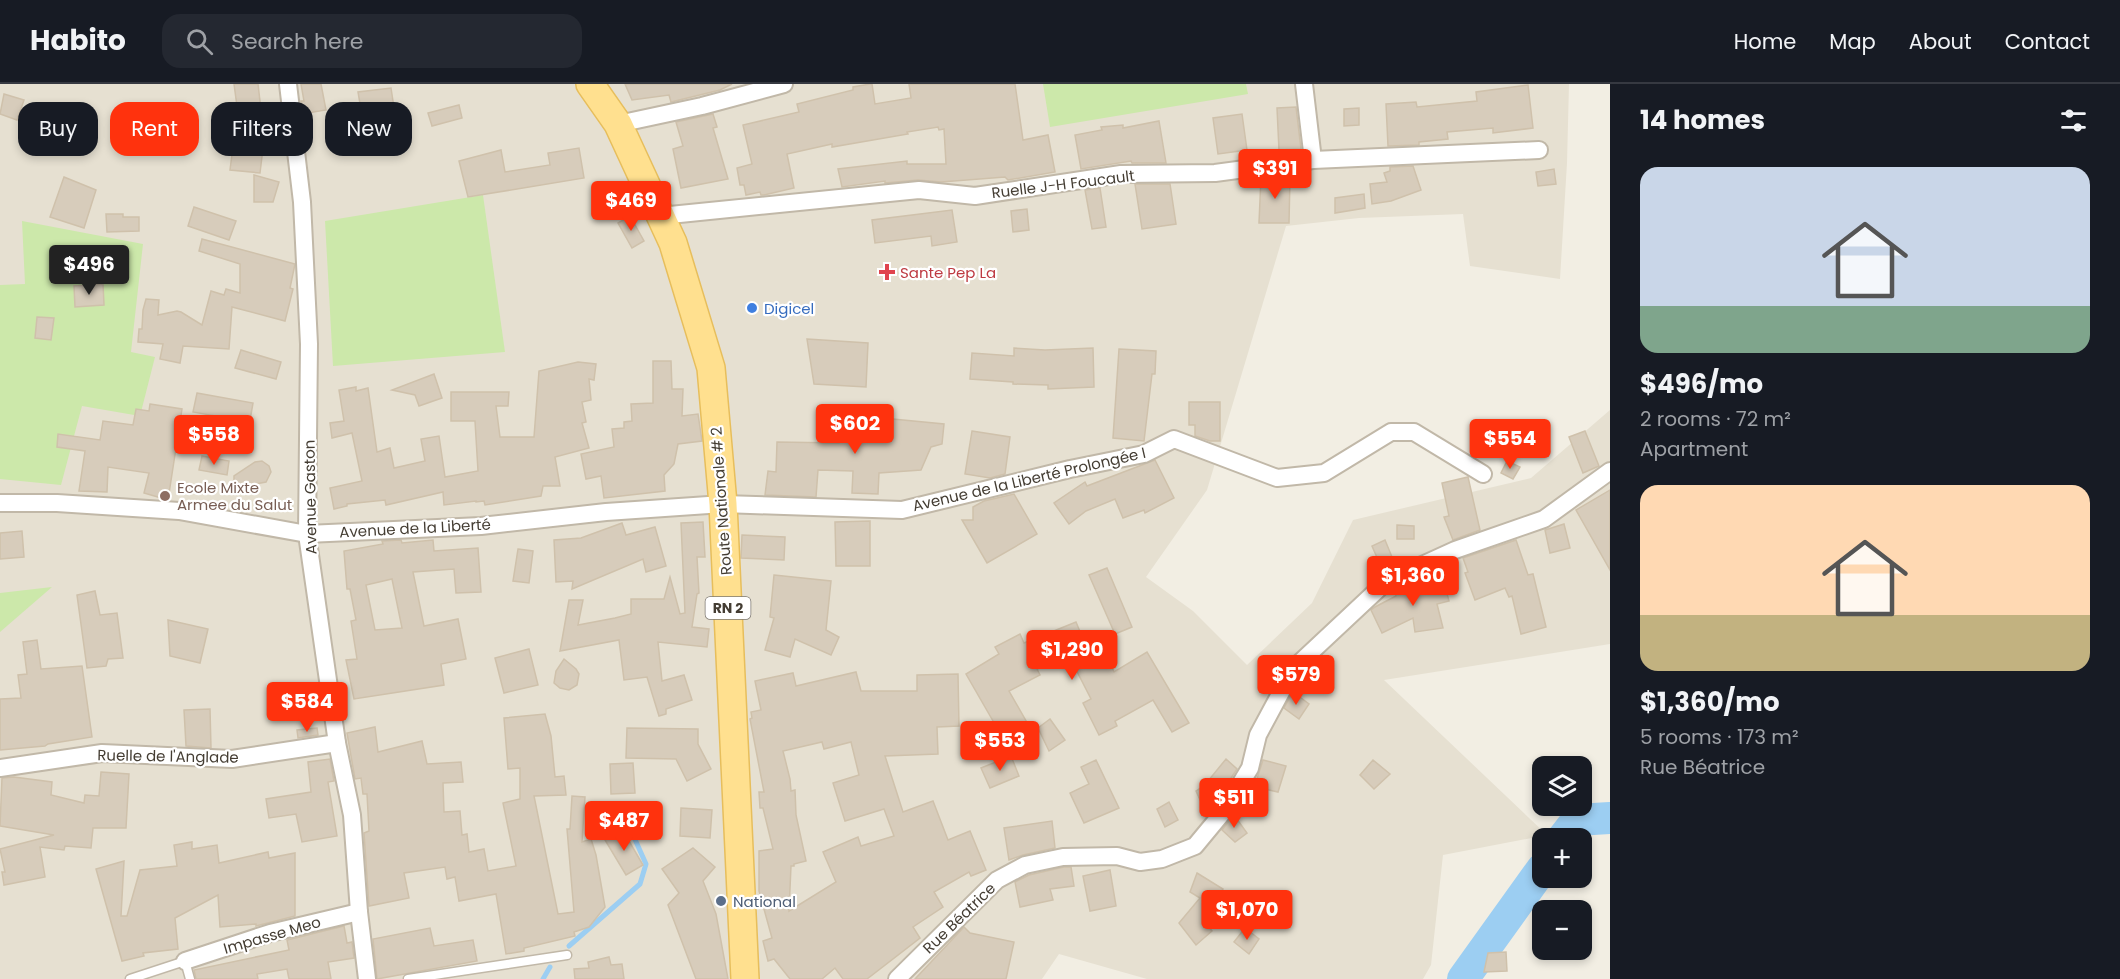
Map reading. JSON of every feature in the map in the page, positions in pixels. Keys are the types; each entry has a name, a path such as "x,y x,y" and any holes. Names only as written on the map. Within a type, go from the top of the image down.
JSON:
{"main road":[{"name":"Route Nationale # 2","path":"590,84 618,124 672,243 711,368 723,504 745,979"}],"street":[{"name":"Avenue Gaston","path":"288,84 302,202 309,344 307,534 337,743 352,815 359,912 368,979"},
{"path":"618,124 702,106 784,84"},
{"path":"1304,84 1313,160"},
{"name":"Ruelle J-H Foucault","path":"660,216 919,190 975,196 1121,174 1215,173 1313,160 1539,150"},
{"name":"Avenue de la Liberté Prolongée I","path":"723,504 902,510 1070,469 1144,454 1174,439 1276,478 1324,473 1390,432 1414,432 1482,474"},
{"name":"Rue Béatrice","path":"897,979 997,880 1025,865 1063,857 1117,856 1140,861 1162,859 1195,846 1224,811 1250,768 1258,735 1293,668 1387,581 1455,550 1544,519 1610,471"},
{"name":"Avenue de la Liberté","path":"0,503 57,503 179,511 307,534 481,526 606,512 723,504"},
{"name":"Ruelle de l'Anglade","path":"0,768 102,753 232,759 337,743"},
{"name":"Impasse Meo","path":"186,961 270,933 359,912"}],"lane":[{"path":"408,979 567,955"},
{"path":"130,979 186,961 190,979"}],"shaded area":[{"path":"0,84 1569,84 1560,279 1470,266 1463,214 1359,218 1286,226 1207,490 1146,577 1193,611 1247,665 1312,603 1353,520 1531,478 1610,410 1610,644 1384,680 1540,828 1532,828 1532,838 1443,855 1431,965 1423,979 1147,979 1059,954 1042,979 0,979"}],"green space":[{"path":"1043,84 1246,84 1248,94 1050,127"},
{"path":"483,195 505,352 333,366 325,221"},
{"path":"22,221 143,244 131,352 155,357 140,416 82,406 61,485 0,479 0,285 25,284"},
{"path":"52,587 0,632 0,593"}],"building":[{"path":"234,84 258,84 260,102 236,102"},
{"path":"301,84 321,84 325,110 313,112 313,102 301,102 304,101"},
{"path":"625,84 732,84 720,90 671,102 669,95 632,100"},
{"path":"872,84 875,104 911,98 909,84 1015,84 1023,140 1048,135 1055,172 1008,180 1005,177 941,182 918,180 885,183 885,181 842,187 838,169 907,161 907,164 946,164 944,129 939,130 938,127 832,147 832,144 787,154 794,188 764,195 760,192 746,195 744,185 740,185 737,168 752,164 743,125 799,112 797,104 853,90 853,87"},
{"path":"1528,85 1533,128 1493,133 1493,128 1447,132 1448,139 1419,142 1419,145 1388,146 1386,104 1416,102 1417,107 1477,101 1476,92"},
{"path":"391,88 393,102 360,102 358,92"},
{"path":"4,94 24,100 18,102 17,120 0,114"},
{"path":"459,105 462,118 432,126 428,113"},
{"path":"1296,107 1301,149 1279,150 1277,108"},
{"path":"1359,108 1359,125 1344,126 1344,109"},
{"path":"713,114 717,127 713,128 728,179 681,188 673,149 683,146 676,122"},
{"path":"1242,114 1247,150 1218,154 1213,118"},
{"path":"1159,121 1166,163 1132,163 1131,161 1081,169 1075,135 1102,130 1101,127 1123,125 1123,128"},
{"path":"579,148 584,178 468,197 459,161 501,150 505,172 550,165 548,153"},
{"path":"232,156 262,156 260,173 230,170"},
{"path":"1413,166 1421,190 1391,201 1372,204 1370,184 1387,182 1384,173 1390,171 1390,167"},
{"path":"1554,169 1556,184 1538,186 1536,172"},
{"path":"254,175 279,182 273,202 254,202"},
{"path":"64,177 96,190 84,228 50,217"},
{"path":"1261,177 1290,178 1289,223 1259,223"},
{"path":"1135,184 1170,184 1176,224 1142,229"},
{"path":"1100,188 1106,227 1092,229 1085,190"},
{"path":"1364,194 1365,208 1335,213 1335,198"},
{"path":"194,207 236,221 229,240 188,226"},
{"path":"1027,209 1029,230 1013,232 1011,211"},
{"path":"952,210 957,242 932,246 931,236 875,243 872,220"},
{"path":"106,214 139,217 139,231 107,232"},
{"path":"630,216 644,241 632,248 618,223"},
{"path":"202,239 295,264 290,288 293,289 285,321 232,307 229,349 183,346 180,363 160,359 163,344 138,342 146,299 159,300 158,315 177,311 202,325 211,291 224,295 226,289 240,293 240,264 199,251"},
{"path":"103,284 104,305 75,307 74,286"},
{"path":"37,317 54,318 51,340 35,338"},
{"path":"807,339 868,343 866,387 814,384"},
{"path":"1014,348 1045,350 1093,348 1094,387 1048,389 1048,385 970,379 972,353 1014,356"},
{"path":"1119,349 1156,351 1155,374 1152,374 1144,441 1113,438"},
{"path":"241,350 281,362 276,379 235,368"},
{"path":"653,361 671,361 672,389 683,389 682,416 698,414 702,441 678,444 674,464 664,475 665,491 604,498 601,476 586,479 581,454 614,447 612,429 624,428 624,422 632,421 631,404 653,403"},
{"path":"578,362 596,364 594,380 589,379 591,400 582,402 586,422 582,423 589,448 555,457 560,486 543,486 541,496 485,505 484,501 476,501 444,505 443,492 386,505 385,500 347,504 347,506 334,509 330,488 362,481 352,433 332,438 330,423 344,421 339,390 356,387 356,391 368,388 377,452 390,448 394,468 425,461 421,439 439,436 445,477 478,471 475,421 451,421 451,392 509,392 508,406 496,406 500,437 534,437 539,371"},
{"path":"434,374 442,398 419,406 415,395 392,390"},
{"path":"197,393 253,403 249,426 236,423 235,433 213,429 216,416 193,412"},
{"path":"1189,402 1220,402 1220,441 1210,441 1195,436 1195,425 1189,425"},
{"path":"150,404 182,409 168,500 144,493 149,473 108,467 107,492 79,491 85,451 57,447 58,434 100,440 103,421 133,425 136,409 149,411"},
{"path":"841,414 944,424 942,444 931,447 921,470 879,473 878,494 852,493 853,471 818,470 816,497 765,495 768,471 776,472 777,442 839,443"},
{"path":"972,431 1010,437 1005,474 990,478 965,474"},
{"path":"1585,431 1599,466 1583,473 1569,437"},
{"path":"202,456 229,461 227,475 199,470"},
{"path":"1155,460 1174,498 1145,513 1144,510 1123,518 1115,499 1086,511 1069,524 1054,503 1085,482 1087,486"},
{"path":"262,461 269,466 271,472 266,482 234,488 234,476 255,462"},
{"path":"1507,461 1520,467 1513,479 1501,473"},
{"path":"1468,477 1480,530 1453,540 1444,517 1449,516 1442,483"},
{"path":"1610,490 1610,570 1576,510"},
{"path":"1014,494 1037,534 987,563 962,520 973,520 973,507 984,501"},
{"path":"870,521 870,566 836,566 835,522"},
{"path":"703,522 705,557 697,557 699,593 692,627 709,629 707,647 658,642 662,681 684,675 692,700 666,709 666,714 659,716 647,677 624,680 619,640 560,651 569,600 583,600 578,625 615,618 631,614 631,599 664,599 670,577 680,614 685,613 681,523"},
{"path":"622,523 626,535 655,527 666,566 646,572 643,559 572,589 573,581 556,582 554,540 581,538"},
{"path":"1564,524 1570,548 1550,553 1545,530"},
{"path":"1397,525 1414,526 1414,539 1397,539"},
{"path":"22,531 24,557 0,559 0,533"},
{"path":"742,535 785,537 784,560 741,558"},
{"path":"401,540 402,543 433,540 434,551 478,548 481,592 456,593 454,569 413,572 424,626 458,619 466,659 441,664 444,685 354,699 346,660 357,659 351,621 356,620 350,589 347,589 344,551 383,544 382,541","holes":["392,579 402,628 375,630 366,585"]},
{"path":"1385,540 1392,557 1379,562 1372,546"},
{"path":"1516,540 1528,575 1533,574 1546,627 1521,634 1512,596 1509,597 1505,588 1475,600 1465,573 1468,572 1463,558"},
{"path":"518,549 533,551 529,583 513,581"},
{"path":"1107,568 1132,627 1115,634 1089,575"},
{"path":"774,575 831,581 826,630 839,637 831,655 795,639 790,657 765,650 774,618 770,617"},
{"path":"1443,579 1449,601 1437,604 1443,628 1415,632 1413,618 1382,633 1371,610 1396,596 1395,589 1409,582 1412,587"},
{"path":"95,591 100,615 117,613 123,658 108,659 106,666 87,668 77,595"},
{"path":"168,620 208,629 200,663 170,656"},
{"path":"1076,622 1086,646 1100,640 1114,672 1147,652 1189,723 1172,732 1153,700 1115,721 1117,726 1099,735 1083,703 1091,699 1069,656 1037,669 1040,675 1009,691 1029,726 1004,740 966,674 999,654 995,647 1020,634 1024,643"},
{"path":"37,640 41,669 82,666 92,737 45,746 0,750 0,699 21,698 18,675 27,674 23,642"},
{"path":"529,649 538,685 504,693 495,658"},
{"path":"564,659 579,674 577,685 569,690 560,688 554,683 556,671"},
{"path":"856,672 861,691 917,691 917,675 958,674 959,726 937,727 938,754 885,756 903,812 933,801 948,840 970,831 986,870 971,876 969,872 934,892 943,907 913,927 920,938 867,979 843,979 835,968 822,979 790,979 774,959 768,961 763,941 772,938 759,891 759,851 773,849 763,808 760,808 759,792 764,792 750,719 752,718 751,712 761,710 755,681 793,673 796,686","holes":["822,742 824,749 851,742 859,775 833,783 845,821 884,809 894,836 861,846 858,837 823,852 836,882 789,911 791,866 806,861 796,815 795,790 791,791 783,751"]},
{"path":"1293,692 1309,704 1299,719 1284,708"},
{"path":"210,709 211,748 186,746 184,710"},
{"path":"545,714 551,736 555,777 564,776 566,795 534,796 558,914 574,912 567,829 570,829 572,796 585,797 582,842 591,839 605,907 589,927 574,932 575,936 506,954 496,894 459,901 455,877 447,879 445,867 404,873 409,898 369,906 364,833 369,831 367,794 363,794 361,778 355,779 347,733 375,727 378,752 422,741 427,764 461,762 463,782 443,783 444,812 460,811 462,835 467,834 469,852 484,849 488,871 516,866 503,803 520,799 520,768 508,769 504,718"},
{"path":"1050,719 1065,740 1049,751 1038,728"},
{"path":"317,728 318,735 298,738 297,730"},
{"path":"627,728 698,729 698,744 711,769 687,781 676,759 626,758"},
{"path":"1011,756 1019,776 990,788 981,768"},
{"path":"330,759 334,781 328,782 337,836 302,842 296,814 269,818 266,799 311,792 308,762"},
{"path":"1226,759 1237,769 1207,815 1196,791 1204,786"},
{"path":"1096,760 1119,808 1084,823 1070,793 1089,784 1081,767"},
{"path":"1263,760 1286,766 1278,792 1252,786 1255,785"},
{"path":"1373,760 1390,774 1374,789 1360,775"},
{"path":"633,763 635,793 611,794 610,764"},
{"path":"101,772 129,774 126,828 93,828 91,848 65,846 64,850 40,847 45,877 4,885 2,872 5,872 0,849 54,835 0,826 2,778 14,777 52,782 51,795 84,803 85,795 99,796"},
{"path":"1169,802 1178,820 1165,827 1157,809"},
{"path":"681,808 712,810 710,838 680,836"},
{"path":"1234,815 1247,833 1235,842 1222,830"},
{"path":"1052,821 1055,848 1009,860 1004,828"},
{"path":"622,829 643,865 626,875 605,840"},
{"path":"192,842 192,849 217,845 219,863 268,852 269,858 295,853 295,916 256,926 256,924 220,927 218,895 175,918 178,949 143,953 144,956 122,961 96,869 124,861 121,916 127,916 140,870 177,866 174,845"},
{"path":"693,848 715,867 703,881 716,914 728,979 696,979 668,905 679,893 662,869"},
{"path":"1071,867 1074,886 1050,889 1053,900 1020,907 1015,882 1029,875"},
{"path":"1110,870 1116,906 1090,911 1083,876"},
{"path":"1197,873 1223,889 1204,921 1212,931 1196,945 1179,923 1200,898 1190,892"},
{"path":"344,926 347,943 352,942 354,958 328,962 331,979 289,979 287,969 257,974 258,979 196,979 194,970 289,950 287,940"},
{"path":"964,927 970,933 1014,942 1006,979 915,979"},
{"path":"430,928 434,946 473,940 477,961 377,979 373,939"},
{"path":"1245,928 1259,939 1249,954 1234,942"},
{"path":"1506,952 1507,971 1484,972 1488,953"},
{"path":"609,957 611,965 622,964 624,979 575,979 574,969 589,968 588,962"}],"waterway":[{"path":"1571,828 1577,820 1610,818"},
{"path":"569,946 640,884 646,864 633,835"},
{"path":"1463,979 1532,883"},
{"path":"543,979 550,967"}],"place":[{"name":"Sante Pep La","path":"887,272"},
{"name":"Digicel","path":"752,308"},
{"name":"Ecole Mixte Armee du Salut","path":"165,496"},
{"name":"National","path":"721,901"}]}
